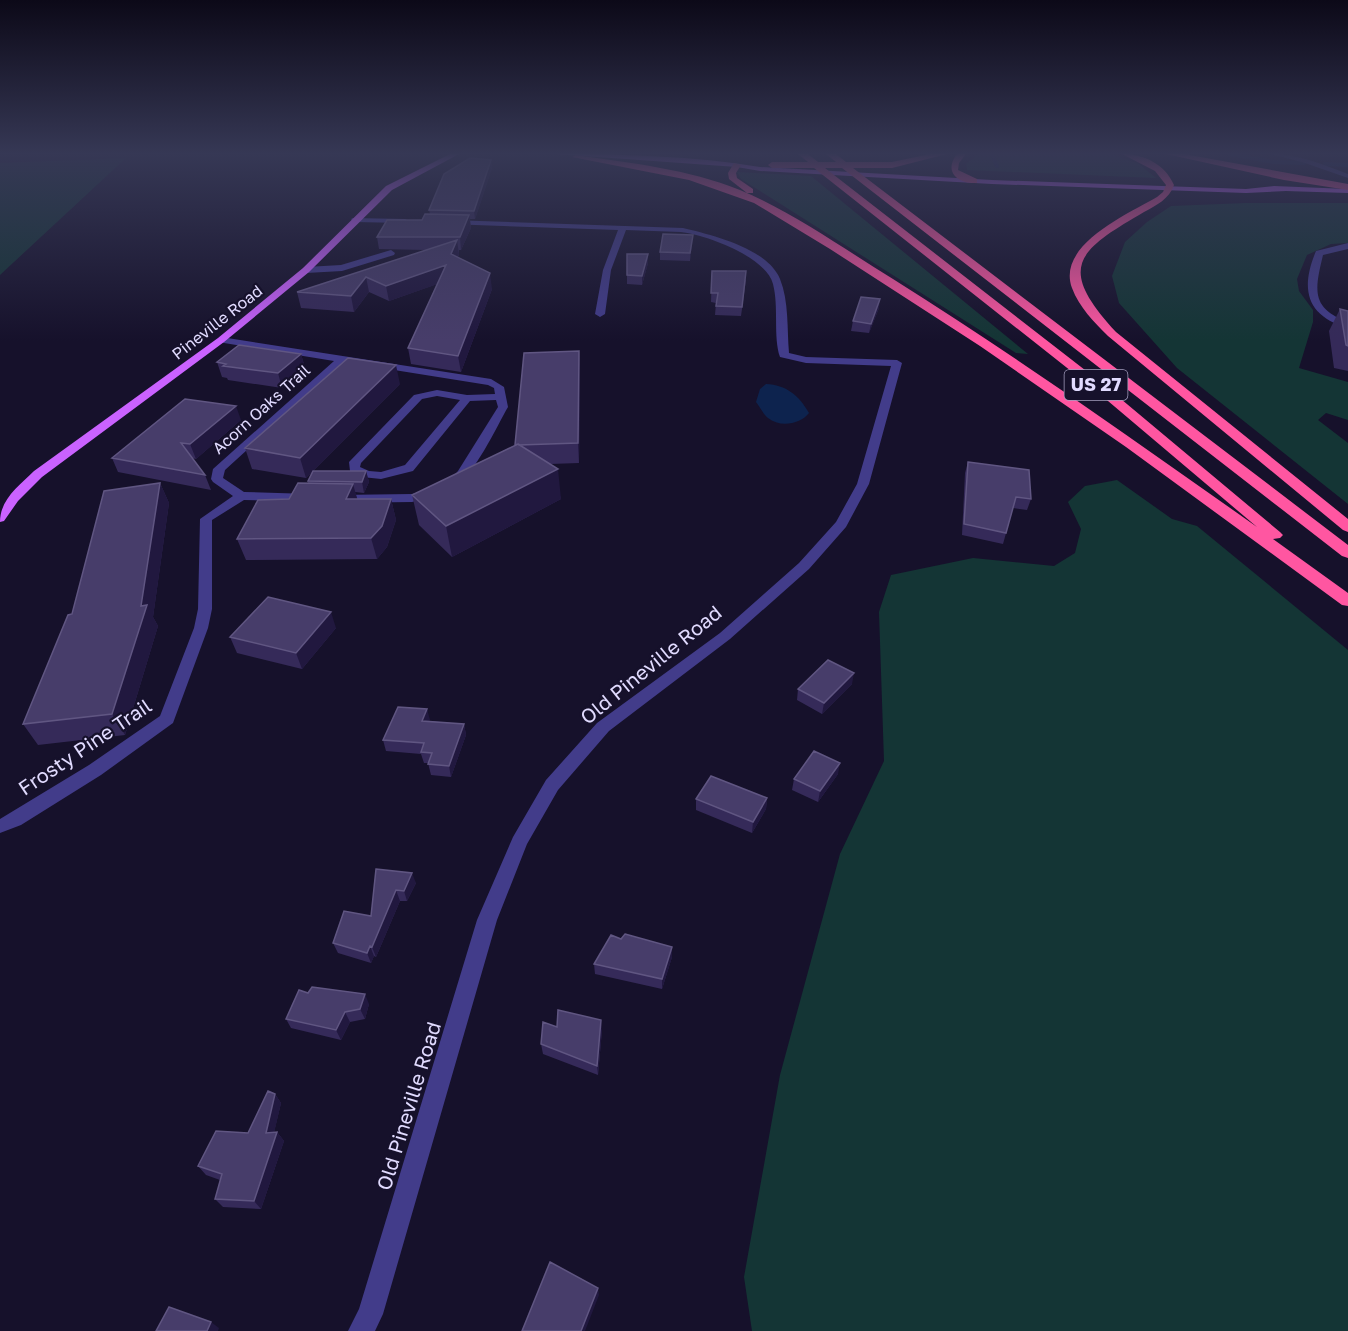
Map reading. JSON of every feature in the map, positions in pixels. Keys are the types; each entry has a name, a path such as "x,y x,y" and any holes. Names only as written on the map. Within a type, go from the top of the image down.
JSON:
{"highway":[{"path":"783,216 828,243"},
{"path":"787,216 1034,376 1348,601"},
{"name":"US 27","path":"880,216 1099,387 1348,596"},
{"name":"US 27","path":"910,216 1348,553"},
{"path":"1130,216 1101,232 1085,245 1076,265 1074,276 1082,298 1098,321 1348,527"}],"main road":[{"name":"Pineville Road","path":"0,518 14,498 38,474 221,340 306,270 360,216"}],"street":[{"path":"356,220 414,221"},
{"path":"437,222 623,228 612,251 602,284 600,314"},
{"name":"Old Pineville Road","path":"362,1331 373,1303 487,920 519,842 552,785 603,727 726,636 804,566 841,524 863,484 897,363 806,360 784,355 775,276 762,262 702,234 683,230 623,228"},
{"path":"1348,246 1319,253 1311,293 1316,305 1327,316 1348,325"},
{"path":"306,270 342,268 391,253"},
{"name":"Acorn Oaks Trail","path":"221,340 491,382 499,387 502,397"},
{"name":"Acorn Oaks Trail","path":"241,496 217,479 219,469 342,359"},
{"path":"241,496 372,499 424,497 449,485 464,473 502,407 502,397 466,398 437,393 418,397 356,462 354,468 359,473 385,475 399,473 409,468 466,398"},
{"name":"Frosty Pine Trail","path":"0,826 15,820 95,770 167,719 201,628 205,609 206,519 241,496"}],"green space":[{"path":"0,216 63,216 0,275"},
{"path":"800,216 860,216 1028,354 1016,353"},
{"path":"1156,216 1348,216 1348,243 1331,244 1307,255 1297,279 1299,291 1313,310 1313,322 1299,368 1348,382 1348,420 1326,413 1318,420 1348,443 1348,504 1177,368 1119,303 1112,276 1125,242"},
{"path":"1117,480 1172,519 1197,526 1348,650 1348,1331 752,1331 744,1277 780,1075 840,854 884,761 879,612 891,575 973,558 1054,566 1075,553 1081,529 1068,502 1085,486"}],"water":[{"path":"766,384 780,386 791,392 809,413 801,420 784,424 768,418 756,402 760,389"}],"building":[{"path":"424,216 469,216 460,237 377,237 387,220 422,220"},
{"path":"663,234 693,235 690,253 660,252"},
{"path":"457,240 451,254 490,273 458,356 408,348 446,265 386,286 366,277 351,296 297,292"},
{"path":"627,254 648,254 642,276 627,275"},
{"path":"712,271 746,271 742,307 716,306 718,293 711,293"},
{"path":"861,297 880,299 871,324 853,321"},
{"path":"1340,309 1348,311 1348,346 1346,345"},
{"path":"239,345 301,354 278,373 223,366 226,364 217,362"},
{"path":"579,351 578,443 515,445 524,353"},
{"path":"348,358 396,365 300,458 245,448"},
{"path":"185,399 236,406 190,444 181,443 205,475 112,458"},
{"path":"518,444 558,469 446,526 412,495"},
{"path":"968,462 1029,470 1031,499 1016,497 1006,533 964,524"},
{"path":"313,471 366,471 362,482 308,481"},
{"path":"160,483 141,606 147,605 112,714 23,724 68,615 72,614 104,491"},
{"path":"298,483 353,484 346,499 391,499 382,526 371,538 237,539 258,500 289,499"},
{"path":"268,597 331,612 296,653 230,637"},
{"path":"828,660 854,673 824,703 798,689"},
{"path":"398,707 427,709 422,721 464,724 449,766 428,764 432,753 421,752 424,743 383,740"},
{"path":"814,751 840,763 820,791 794,779"},
{"path":"711,776 767,798 753,822 696,799"},
{"path":"376,869 412,873 404,891 396,890 372,947 370,946 367,953 333,943 344,911 371,916"},
{"path":"625,934 672,947 662,979 594,964 611,935 621,939"},
{"path":"312,987 365,994 360,1009 345,1012 336,1030 286,1019 299,990 308,993"},
{"path":"558,1010 601,1020 597,1066 541,1044 543,1022 557,1027"},
{"path":"268,1091 275,1094 266,1133 277,1132 254,1201 215,1199 222,1174 198,1166 216,1131 248,1133"},
{"path":"550,1262 598,1288 581,1331 522,1331"},
{"path":"169,1307 211,1322 207,1331 156,1331"}]}
